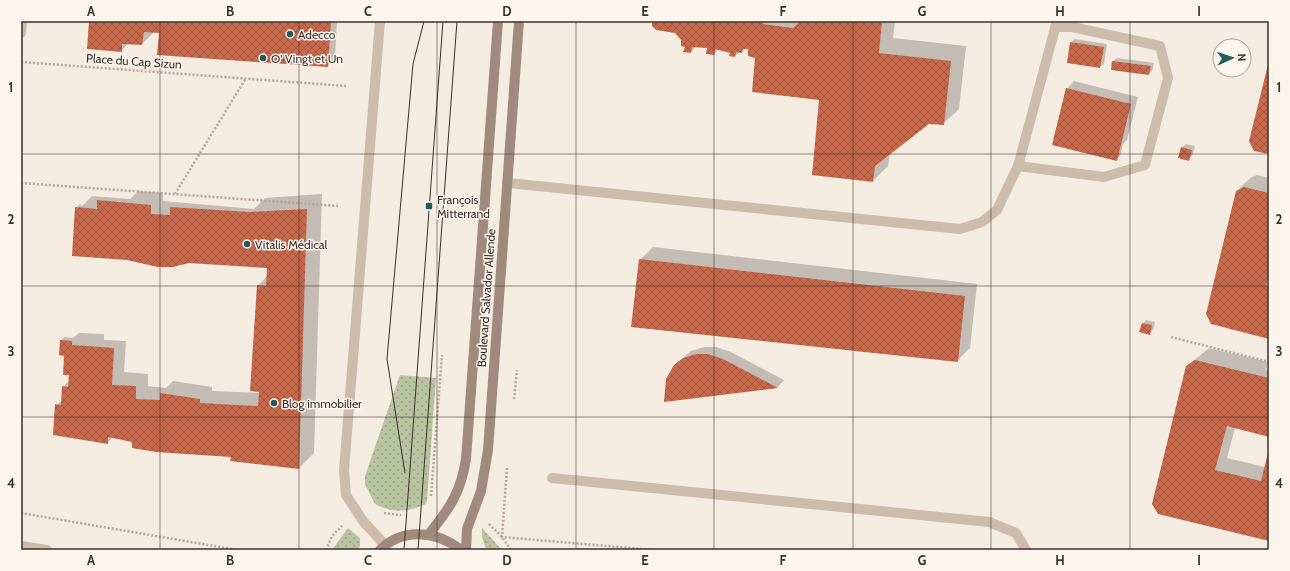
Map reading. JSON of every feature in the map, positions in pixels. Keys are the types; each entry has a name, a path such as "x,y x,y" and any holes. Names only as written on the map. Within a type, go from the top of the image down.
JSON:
{"street":[{"path":"21,33 22,21"},
{"path":"380,21 344,470 346,495 382,548 405,535 429,534 449,541 461,550"},
{"name":"Boulevard Salvador Allende","path":"429,534 444,516 460,489 466,459 498,21"},
{"name":"Boulevard Salvador Allende","path":"466,550 467,529 481,491 488,450 519,21"},
{"path":"508,183 960,229 982,222 997,210 1018,166 1056,24 1160,46 1168,78 1145,165 1104,177 1018,166"},
{"path":"552,478 989,522 1016,533 1026,550"},
{"path":"21,546 48,550"}],"path":[{"name":"Place du Cap Sizun","path":"21,62 346,86"},
{"path":"175,194 246,78"},
{"path":"21,182 338,206"},
{"path":"1171,337 1269,362"},
{"path":"428,502 431,496 442,355"},
{"path":"378,511 394,515 406,515"},
{"path":"21,513 238,550"},
{"path":"326,550 332,536 345,523"},
{"path":"489,524 502,537 511,550"},
{"path":"502,537 654,550"}],"green space":[{"path":"400,375 436,378 427,501 426,504 413,509 394,511 375,504 365,484 365,476"},
{"path":"348,528 360,538 360,546 357,550 332,550"},
{"path":"482,528 502,550 486,550 482,536"}],"building":[{"path":"89,21 331,21 328,67 157,55 159,33 144,32 142,45 122,44 122,52 87,49"},
{"path":"652,21 763,21 763,24 793,28 801,21 882,21 879,53 951,61 944,125 929,124 875,166 873,182 812,175 819,100 752,92 755,58 748,56 748,49 743,49 742,53 736,52 735,57 729,56 730,53 715,49 714,55 706,54 707,48 692,47 691,53 683,52 685,47 681,46 681,40 675,33 656,30 652,26"},
{"path":"1070,42 1104,47 1100,68 1067,63"},
{"path":"1112,61 1151,66 1149,75 1111,70"},
{"path":"1269,61 1269,154 1254,151 1249,141"},
{"path":"1066,88 1131,104 1117,161 1052,145"},
{"path":"1181,147 1192,150 1189,161 1178,158"},
{"path":"1244,187 1269,193 1269,274 1266,286 1269,286 1269,339 1211,324 1206,314 1236,191"},
{"path":"97,200 151,205 151,214 170,215 170,207 249,212 307,209 299,469 230,461 231,457 156,452 132,448 132,442 108,437 108,444 53,435 55,404 61,405 62,386 68,387 69,375 63,375 64,356 59,355 60,340 72,341 72,345 114,348 112,385 136,386 136,399 160,400 160,393 200,399 200,403 258,406 259,392 250,391 257,285 266,286 267,268 189,263 173,267 158,267 127,260 72,256 75,207 97,209"},
{"path":"639,259 965,296 958,362 631,327"},
{"path":"1142,323 1152,325 1150,335 1139,332"},
{"path":"696,354 708,354 723,359 778,388 664,402 666,379 674,365 683,358"},
{"path":"1195,360 1269,378 1269,437 1227,426 1215,470 1261,481 1269,449 1269,541 1158,514 1152,504 1186,366"}],"tram line":[{"path":"405,473 387,359 413,64 424,21"},
{"path":"404,550 443,21"},
{"path":"418,550 457,21"}],"place":[{"name":"Adecco","path":"290,34"},
{"name":"O' Vingt et Un","path":"263,58"},
{"name":"François Mitterrand","path":"429,206"},
{"name":"Vitalis Médical","path":"247,244"},
{"name":"Blog immobilier","path":"274,403"}]}
